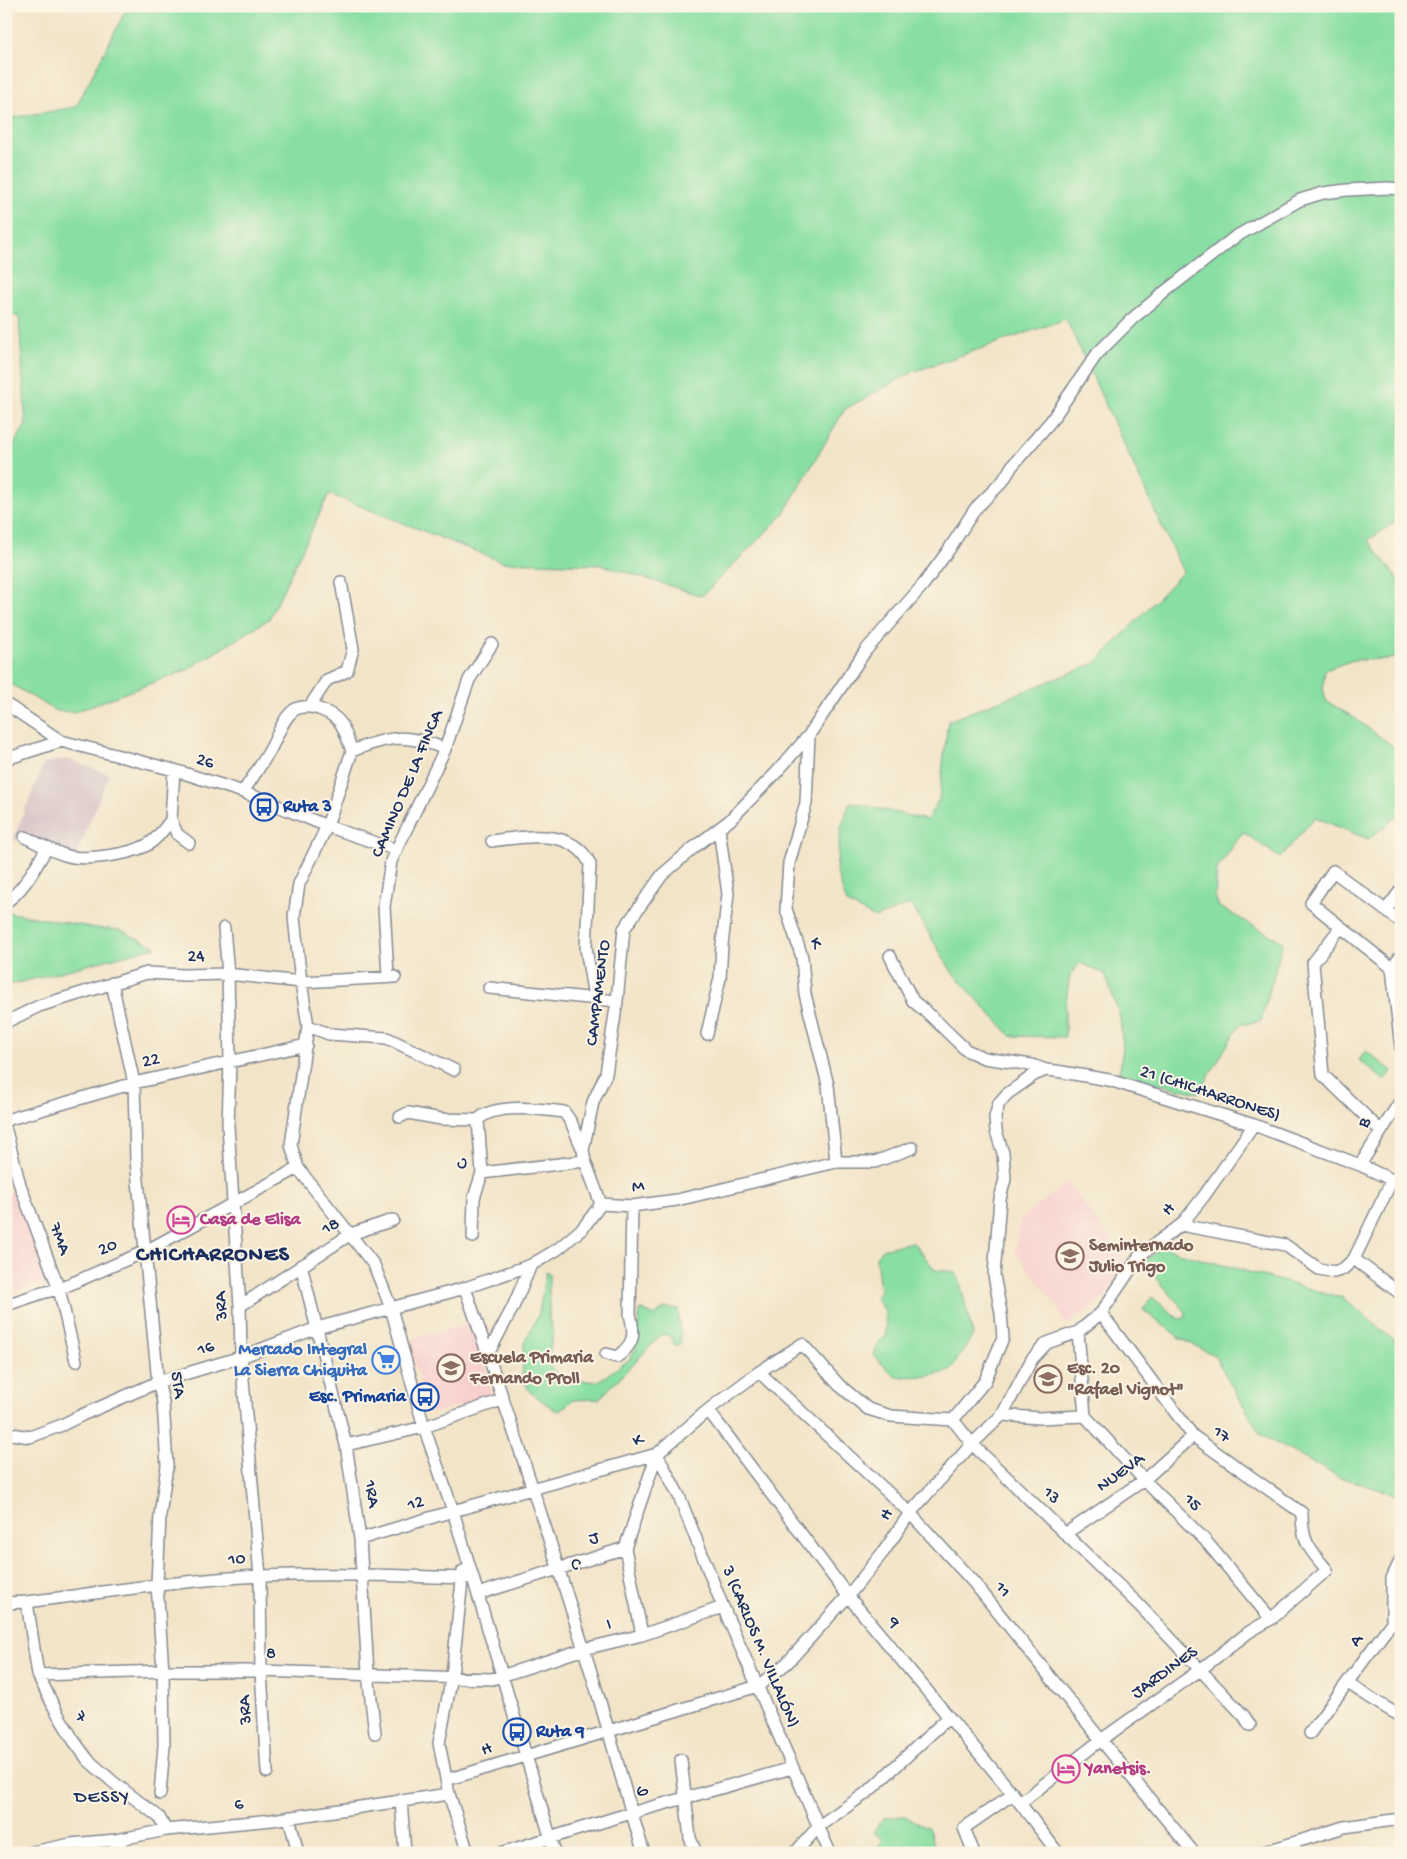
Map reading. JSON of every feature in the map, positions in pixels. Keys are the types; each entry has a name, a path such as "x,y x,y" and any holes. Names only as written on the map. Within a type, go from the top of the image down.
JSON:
{"street":[{"name":"CAMPAMENTO","path":"584,1156 593,1102 606,1074 618,1001 624,929 662,874 730,820 809,735 866,650 924,585 974,509 1003,481 1012,466 1051,421 1097,354 1132,319 1236,237 1300,200 1323,193 1347,190 1401,189"},
{"path":"310,706 327,680 347,671 353,649 341,582"},
{"name":"CAMINO DE LA FINCA","path":"392,977 384,906 391,861 445,749 469,680 492,644"},
{"name":"26","path":"6,704 61,741 174,770 243,792 327,826 396,850"},
{"path":"243,792 293,710 310,706 330,713 340,720 352,752 327,826 298,884 294,917 308,1026 291,1144 298,1168 374,1265 391,1308 424,1427 453,1511 464,1550 467,1577 440,1743 449,1794 468,1853"},
{"name":"K","path":"809,735 806,803 789,863 786,909 802,957 805,994 828,1085 836,1162"},
{"path":"352,752 376,741 399,737 424,740 445,749"},
{"path":"6,759 61,741"},
{"path":"174,770 171,820 177,834 189,843"},
{"path":"25,837 70,857 87,857 129,852 143,848 153,842 171,820"},
{"path":"707,1034 720,978 728,894 719,829"},
{"path":"492,841 514,838 560,839 571,842 587,858 590,864 586,948 594,998"},
{"path":"6,902 22,888 47,848"},
{"path":"1392,968 1311,903 1333,871 1401,922"},
{"path":"1386,910 1401,890"},
{"path":"1342,927 1312,963 1323,1075 1381,1131"},
{"name":"3RA","path":"224,928 228,974 230,1061 228,1126 242,1357 260,1576 261,1671 267,1772"},
{"name":"21 (CHICHARRONES)","path":"890,956 913,1001 966,1050 984,1058 1027,1064 1046,1070 1109,1080 1254,1125 1360,1165 1396,1182"},
{"path":"1401,956 1392,968 1401,1048"},
{"name":"24","path":"6,1022 39,1006 147,973 184,975 228,974 301,982 392,977"},
{"name":"5TA","path":"112,983 134,1083 136,1160 167,1466 160,1515 157,1585 163,1671 164,1746 160,1794"},
{"path":"489,988 618,1001"},
{"path":"308,1026 329,1034 387,1038 454,1070"},
{"name":"22","path":"6,1120 134,1083 306,1044"},
{"path":"953,1420 985,1381 1003,1338 1002,1313 994,1275 1000,1199 1005,1178 1003,1152 996,1131 995,1117 999,1104 1007,1094 1022,1082 1046,1070"},
{"name":"B","path":"1360,1165 1401,1100"},
{"path":"391,1308 465,1288 531,1265 558,1249 583,1228 601,1204 571,1122 564,1112 529,1108 487,1112 478,1120 441,1119 408,1113 400,1117"},
{"name":"C","path":"473,1237 474,1198 482,1173 478,1120"},
{"name":"H","path":"446,1780 758,1686 788,1663 848,1596 884,1552 910,1513 972,1444 1002,1415 1032,1359 1047,1344 1078,1332 1101,1314 1140,1255 1181,1225 1254,1125"},
{"name":"7MA","path":"6,1131 20,1184 59,1289 76,1361"},
{"name":"M","path":"601,1204 632,1206 677,1200 836,1162 875,1162 912,1148"},
{"path":"482,1173 584,1156"},
{"name":"20","path":"6,1305 59,1289 146,1251 298,1168"},
{"path":"1181,1225 1285,1245 1320,1269 1334,1272 1343,1269 1354,1258 1396,1182"},
{"path":"606,1354 617,1357 628,1349 634,1330 630,1314 632,1206"},
{"name":"18","path":"240,1306 350,1234 394,1220"},
{"path":"1354,1258 1401,1294"},
{"name":"1RA","path":"301,1265 346,1446 360,1539 368,1674 375,1733"},
{"path":"488,1354 513,1307 531,1265"},
{"name":"C","path":"465,1288 584,1649 644,1853"},
{"name":"16","path":"6,1433 30,1437 62,1425 158,1382 242,1357 317,1328 391,1308"},
{"name":"17","path":"1101,1314 1193,1436 1302,1514 1302,1532 1309,1548 1327,1570"},
{"path":"1002,1415 1039,1418 1085,1416 1078,1332"},
{"name":"K","path":"453,1511 657,1454 708,1410 759,1372 802,1344 838,1385 868,1409 891,1416 953,1420"},
{"name":"11","path":"759,1372 910,1513 975,1584 1100,1740 1194,1853"},
{"path":"346,1446 424,1427 502,1400"},
{"name":"9","path":"708,1410 848,1596 1017,1798 1058,1853"},
{"name":"15","path":"1085,1416 1144,1480 1204,1539 1271,1618"},
{"name":"13","path":"953,1420 972,1444 1138,1604 1244,1716 1250,1725"},
{"name":"NUEVA","path":"1065,1534 1144,1480 1193,1436"},
{"name":"J","path":"478,1594 625,1548 657,1454"},
{"name":"3 (CARLOS M. VILLALÓN)","path":"657,1454 679,1496 723,1607 830,1853"},
{"name":"12","path":"360,1539 453,1511"},
{"path":"625,1548 642,1634"},
{"name":"A","path":"1310,1733 1397,1624 1392,1578 1401,1559"},
{"name":"JARDINES","path":"974,1853 964,1828 1017,1798 1200,1670 1249,1632 1271,1618 1327,1570"},
{"name":"10","path":"6,1603 157,1585 260,1576 362,1573 467,1577"},
{"path":"467,1577 478,1594 555,1853"},
{"name":"7","path":"27,1602 38,1675 56,1711 88,1760 113,1782 159,1817 166,1830"},
{"name":"I","path":"502,1675 584,1649 642,1634 723,1607"},
{"name":"8","path":"38,1675 163,1671 261,1671 452,1676 492,1679 502,1675"},
{"path":"1348,1683 1367,1694 1385,1709 1401,1716"},
{"path":"795,1853 819,1826 869,1791 949,1717"},
{"path":"681,1760 690,1838 696,1853"},
{"name":"G","path":"501,1853 631,1813 792,1768"},
{"name":"6","path":"28,1853 71,1844 116,1840 166,1830 289,1817 449,1794"},
{"path":"401,1800 405,1853"},
{"path":"289,1817 298,1853"},
{"path":"1261,1853 1344,1827 1401,1819"},
{"path":"116,1840 125,1853"}],"shaded area":[{"path":"66,759 109,774 73,863 13,839 44,763"},
{"name":"Seminternado Julio Trigo","path":"1067,1182 1126,1261 1104,1298 1066,1325 1055,1303 1015,1252 1020,1220"},
{"path":"17,1191 48,1281 6,1293 6,1194"},
{"name":"Escuela Primaria Fernando Proll","path":"474,1322 493,1397 430,1414 408,1340"}],"green space":[{"path":"128,6 1401,6 1401,518 1368,540 1401,583 1401,656 1389,659 1353,660 1325,670 1323,688 1326,701 1350,715 1401,752 1401,813 1368,839 1315,817 1280,858 1243,832 1217,869 1215,897 1219,907 1283,942 1261,1021 1239,1025 1199,1093 1119,1076 1123,1047 1120,1017 1105,974 1080,963 1070,975 1065,1008 1065,1037 1011,1036 952,972 911,904 875,918 847,903 836,871 841,828 850,802 927,820 939,799 948,721 1096,663 1183,572 1066,319 913,372 845,409 782,516 702,596 603,565 503,562 329,494 269,619 187,670 74,712 56,711 6,681 6,457 26,425 19,317 6,312 6,119 76,107"},
{"path":"6,912 96,928 120,930 156,947 6,986"},
{"path":"1366,1051 1392,1071 1384,1080 1359,1060"},
{"path":"913,1242 935,1270 954,1272 959,1279 973,1335 950,1371 929,1376 896,1377 874,1356 878,1342 886,1337 885,1312 876,1297 880,1291 876,1257 882,1249"},
{"path":"1163,1246 1179,1253 1343,1298 1401,1346 1401,1496 1339,1477 1261,1435 1214,1355 1180,1338 1143,1310 1152,1297 1179,1319 1185,1318 1186,1312 1143,1263"},
{"path":"546,1272 549,1274 549,1318 553,1333 548,1359 550,1367 557,1374 568,1379 597,1382 629,1360 635,1350 640,1309 655,1316 665,1308 678,1309 681,1341 679,1346 674,1344 671,1337 666,1334 660,1336 599,1399 572,1400 560,1411 555,1410 530,1392 522,1378 524,1344 539,1313"},
{"path":"903,1816 928,1827 937,1853 878,1853 877,1848 884,1839 873,1832 883,1818"}],"place":[{"name":"Ruta 3","path":"264,807"},
{"name":"Casa de Elisa","path":"181,1220"},
{"name":"Seminternado Julio Trigo","path":"1070,1256"},
{"name":"Mercado Integral La Sierra Chiquita","path":"386,1360"},
{"name":"Escuela Primaria Fernando Proll","path":"451,1368"},
{"name":"Esc. 20 \"Rafael Vignot\"","path":"1048,1379"},
{"name":"Esc. Primaria","path":"425,1397"},
{"name":"Ruta 9","path":"517,1732"},
{"name":"Yanetsis.","path":"1066,1769"}],"district":[{"name":"CHICHARRONES","path":"213,1256"},
{"name":"DESSY","path":"102,1798"}]}
